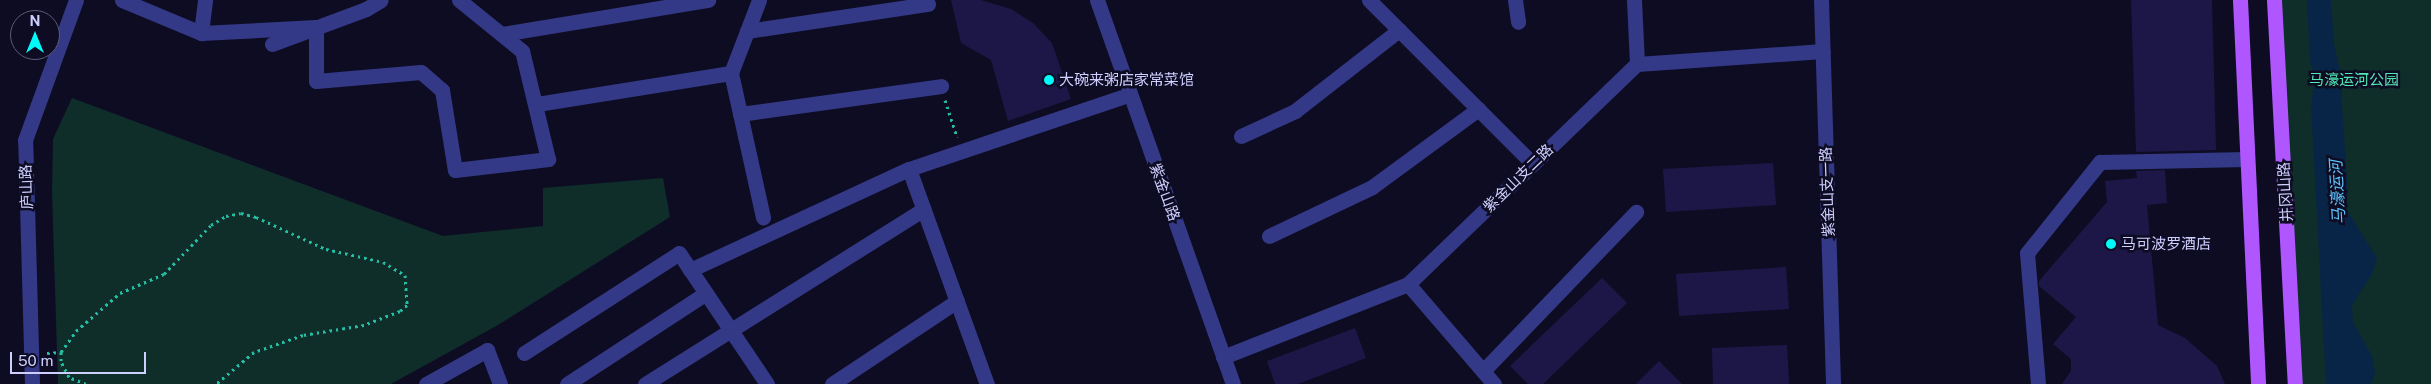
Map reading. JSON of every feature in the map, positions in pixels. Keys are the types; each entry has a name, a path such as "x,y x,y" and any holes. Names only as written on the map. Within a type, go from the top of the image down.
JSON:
{"main road":[{"path":"2240,0 2258,384"},
{"name":"井冈山路","path":"2274,0 2295,384"}],"street":[{"name":"庐山路","path":"32,384 25,140 76,0"},
{"path":"122,0 201,33 316,27"},
{"path":"201,33 205,0"},
{"path":"272,44 366,9 381,0"},
{"path":"316,27 316,82 421,72 442,90 455,170 548,159 537,104 522,51 459,0"},
{"path":"502,34 623,7 708,0"},
{"path":"759,0 731,73 763,217"},
{"name":"紫金山路","path":"1097,0 1233,384"},
{"path":"1369,0 1533,164"},
{"path":"1516,0 1518,22"},
{"path":"1634,0 1637,64 1823,51"},
{"name":"紫金山支一路","path":"1821,0 1832,384"},
{"path":"747,32 928,4"},
{"path":"1241,136 1295,111 1399,30"},
{"name":"紫金山支二路","path":"1223,356 1408,284 1637,64"},
{"path":"537,104 731,73"},
{"path":"740,114 941,86"},
{"path":"690,270 909,168 1130,94"},
{"path":"1269,236 1372,187 1478,109"},
{"path":"2038,384 2027,253 2100,162 2247,159"},
{"path":"909,168 986,383"},
{"path":"645,384 924,209"},
{"path":"1483,371 1636,212"},
{"path":"524,353 679,253 767,384"},
{"path":"1408,284 1494,384"},
{"path":"567,384 706,293"},
{"path":"832,384 957,301"},
{"path":"426,384 487,350 500,384"}],"path":[{"path":"941,86 962,149"},
{"path":"86,384 69,377 61,361 61,352 76,331 120,293 164,274 211,225 226,216 242,213 256,217 326,249 383,262 405,276 407,305 400,311 358,327 304,335 254,352 216,384"}],"green space":[{"name":"马濠运河公园","path":"2273,0 2431,0 2431,384 2294,384"},
{"path":"72,98 443,236 543,226 543,188 663,178 670,217 498,325 391,384 58,384 52,192 53,139"}],"water":[{"path":"2307,0 2331,0 2334,44 2341,75 2341,92 2333,110 2336,170 2343,204 2377,258 2372,274 2352,305 2353,322 2372,356 2375,374 2371,384 2326,384 2311,106 2315,74 2310,62"}],"building":[{"path":"951,0 981,0 1011,9 1033,23 1052,43 1071,99 1008,121 991,60 961,43"},
{"path":"2131,0 2212,0 2216,150 2136,152"},
{"path":"1773,163 1776,205 1666,212 1663,169"},
{"name":"马可波罗酒店","path":"2165,170 2167,203 2147,205 2158,325 2185,338 2217,366 2225,384 2062,384 2071,371 2071,359 2053,344 2076,317 2039,286 2039,281 2107,202 2105,181 2137,178 2136,171"},
{"path":"1786,267 1789,309 1679,316 1676,274"},
{"path":"1602,278 1627,303 1543,384 1528,384 1510,366"},
{"path":"1355,328 1366,358 1298,384 1275,384 1267,361"},
{"path":"1787,345 1789,384 1713,384 1712,348"},
{"path":"1659,361 1682,384 1636,384"}],"waterway":[{"name":"马濠运河","path":"2331,89 2338,196"}],"place":[{"name":"大碗来粥店家常菜馆","path":"1049,80"},
{"name":"马可波罗酒店","path":"2111,244"}]}
